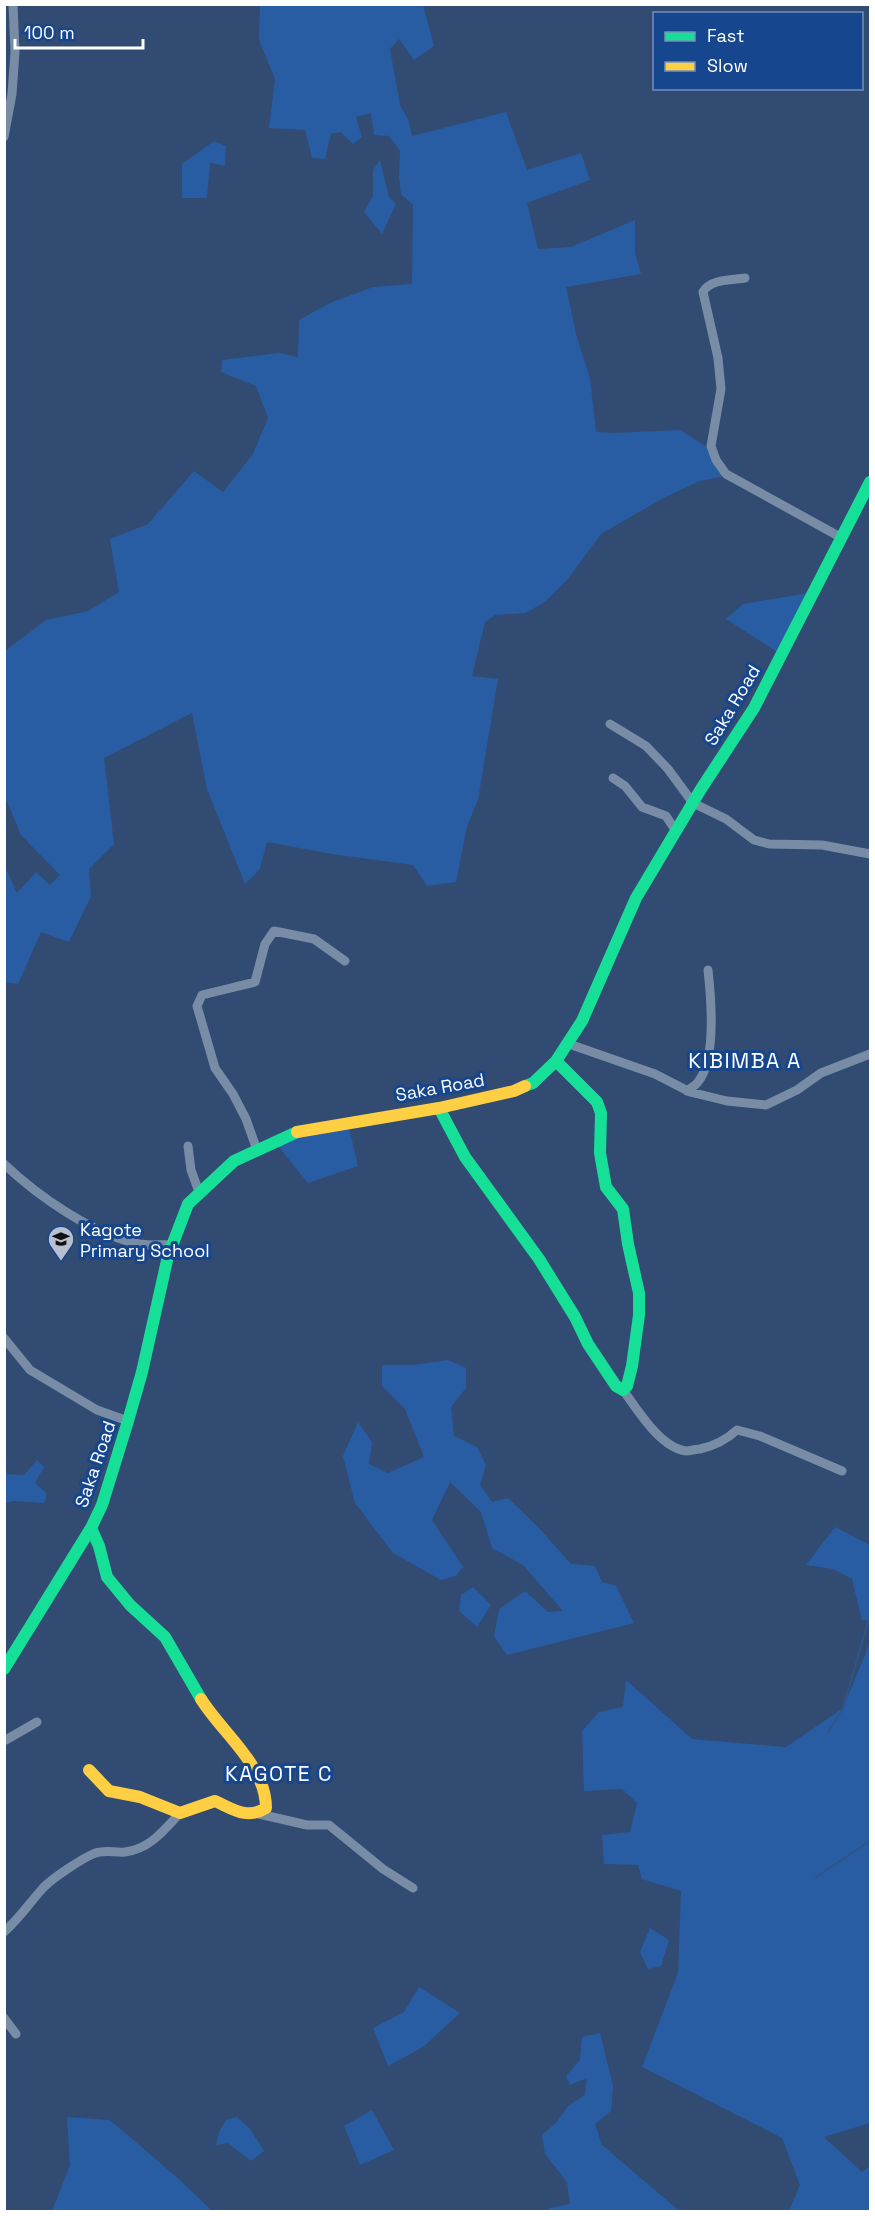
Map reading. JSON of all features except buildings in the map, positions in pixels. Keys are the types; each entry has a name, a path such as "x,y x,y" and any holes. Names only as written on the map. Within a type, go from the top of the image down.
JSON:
{"main road":[{"name":"Saka Road","path":"4,1669 91,1528 102,1505 128,1421 172,1245 188,1204 227,1165 302,1130 439,1108 514,1091 533,1083 556,1061 582,1021 627,915 693,803 754,708 870,482"},
{"path":"439,1108 465,1157 539,1259 575,1317 588,1344 616,1386 623,1390 627,1386 632,1366 639,1315 639,1293 623,1209 606,1187 600,1153 602,1113 597,1102 556,1061"},
{"path":"89,1770 109,1791 140,1797 180,1814 215,1801 247,1816 259,1814 266,1808 266,1800 255,1768 209,1712 165,1637 130,1605 107,1577 99,1546 91,1528"}],"street":[{"path":"4,137 12,94 15,52 13,4"},
{"path":"745,278 712,283 705,287 703,292 718,358 721,389 711,446 713,453 726,474 842,538"},
{"path":"610,724 645,746 668,769 693,803 726,819 754,840 769,844 822,845 870,854"},
{"path":"613,778 625,786 642,807 666,816 676,831"},
{"path":"256,1150 246,1119 215,1068 197,1006 202,994 255,982 265,944 274,931 314,939 345,961"},
{"path":"687,1091 699,1081 709,1050 712,1020 708,970"},
{"path":"568,1044 656,1074 687,1091 727,1101 766,1105 797,1090 821,1073 870,1054"},
{"path":"188,1146 190,1170 199,1192"},
{"path":"4,1164 28,1186 102,1231 140,1244 172,1245"},
{"path":"4,1338 30,1370 97,1410 128,1421"},
{"path":"623,1390 658,1435 686,1451 710,1447 737,1430 760,1436 842,1471"},
{"path":"4,1741 37,1722"},
{"path":"4,1932 55,1876 92,1854 108,1851 123,1853 149,1845 180,1814"},
{"path":"259,1814 307,1825 329,1825 383,1869 413,1888"},
{"path":"4,2018 16,2034"}],"shaded area":[{"path":"260,5 423,5 434,46 414,60 399,39 390,49 400,105 409,121 412,136 506,112 527,170 581,153 590,180 527,203 538,249 571,247 635,220 635,253 641,274 566,287 577,338 590,378 596,432 680,430 707,447 725,476 700,481 665,497 601,534 567,580 546,601 526,613 495,615 485,622 472,676 498,679 478,800 467,826 456,882 427,886 413,865 267,842 260,869 245,884 207,789 192,713 104,758 114,844 89,869 91,896 69,942 41,932 18,984 5,982 4,865 17,893 36,872 50,885 60,875 21,835 7,801 5,802 5,651 46,620 88,611 119,592 110,539 148,524 194,471 223,492 253,454 268,418 256,386 221,372 222,360 279,353 298,357 299,320 330,303 373,287 412,284 413,205 401,194 400,151 389,136 374,135 371,113 356,117 362,137 353,144 341,132 331,134 325,159 312,158 305,130 269,128 275,79 259,40"},
{"path":"214,141 226,146 225,166 210,163 207,198 182,198 182,164"},
{"path":"380,160 389,197 396,204 382,234 364,212 373,196 373,170"},
{"path":"808,593 777,652 726,619 743,604"},
{"path":"349,1128 358,1166 308,1183 278,1146 300,1137"},
{"path":"448,1360 466,1368 466,1388 451,1407 454,1436 477,1447 486,1465 480,1485 492,1502 508,1498 571,1564 595,1566 602,1582 616,1586 634,1623 507,1655 494,1636 499,1609 525,1591 548,1612 563,1611 523,1565 492,1548 481,1512 450,1482 432,1520 463,1567 456,1576 441,1580 393,1553 355,1503 343,1456 358,1422 372,1442 369,1464 388,1473 424,1457 405,1409 382,1386 382,1365 413,1365"},
{"path":"37,1460 44,1467 35,1483 47,1494 44,1503 13,1501 5,1503 5,1474 24,1475"},
{"path":"835,1527 870,1545 870,1620 862,1620 852,1579 833,1569 806,1565"},
{"path":"473,1587 491,1605 477,1627 459,1611 461,1595"},
{"path":"870,1643 870,2123 824,2137 862,2172 870,2166 870,2211 789,2211 800,2185 782,2138 642,2067 678,1973 681,1891 642,1879 638,1865 604,1864 602,1835 630,1832 637,1803 622,1789 584,1791 582,1731 599,1712 623,1707 626,1680 692,1739 786,1747 843,1708"},
{"path":"650,1928 669,1940 661,1966 648,1969 640,1952"},
{"path":"419,1987 460,2013 423,2047 388,2066 373,2028 404,2012"},
{"path":"600,2033 613,2086 611,2111 595,2124 602,2145 677,2209 676,2211 549,2211 549,2208 570,2204 567,2182 545,2154 542,2135 556,2123 569,2105 585,2095 587,2078 570,2085 566,2076 580,2060 582,2037"},
{"path":"372,2110 394,2150 360,2165 344,2126"},
{"path":"67,2117 110,2120 180,2180 212,2211 52,2211 70,2165"},
{"path":"237,2117 250,2129 264,2151 251,2161 228,2143 216,2145 219,2132 226,2120"}],"waterway":[{"path":"828,1732 843,1708 870,1615"},
{"path":"816,1877 870,1841"}],"traffic: fast":[{"path":"525,1086 533,1083 556,1061 582,1021 636,898 701,789 754,708 870,482"},
{"path":"439,1108 465,1157 539,1259 575,1317 588,1344 616,1386 623,1390 627,1386 632,1366 639,1315 639,1293 623,1209 606,1187 600,1153 601,1113 597,1102 556,1061"},
{"path":"4,1669 91,1528 102,1505 142,1372 168,1256 188,1204 234,1161 297,1132"},
{"path":"91,1528 99,1546 107,1577 130,1605 165,1637 201,1699"}],"traffic: slow":[{"path":"297,1132 439,1108 514,1091 525,1086"},
{"path":"89,1770 109,1791 140,1797 180,1813 215,1801 246,1813 266,1808 264,1792 251,1764 201,1699"}],"place":[{"name":"Kagote Primary School","path":"61,1262"}],"district":[{"name":"KIBIMBA A","path":"745,1060"},
{"name":"KAGOTE C","path":"279,1773"}]}
